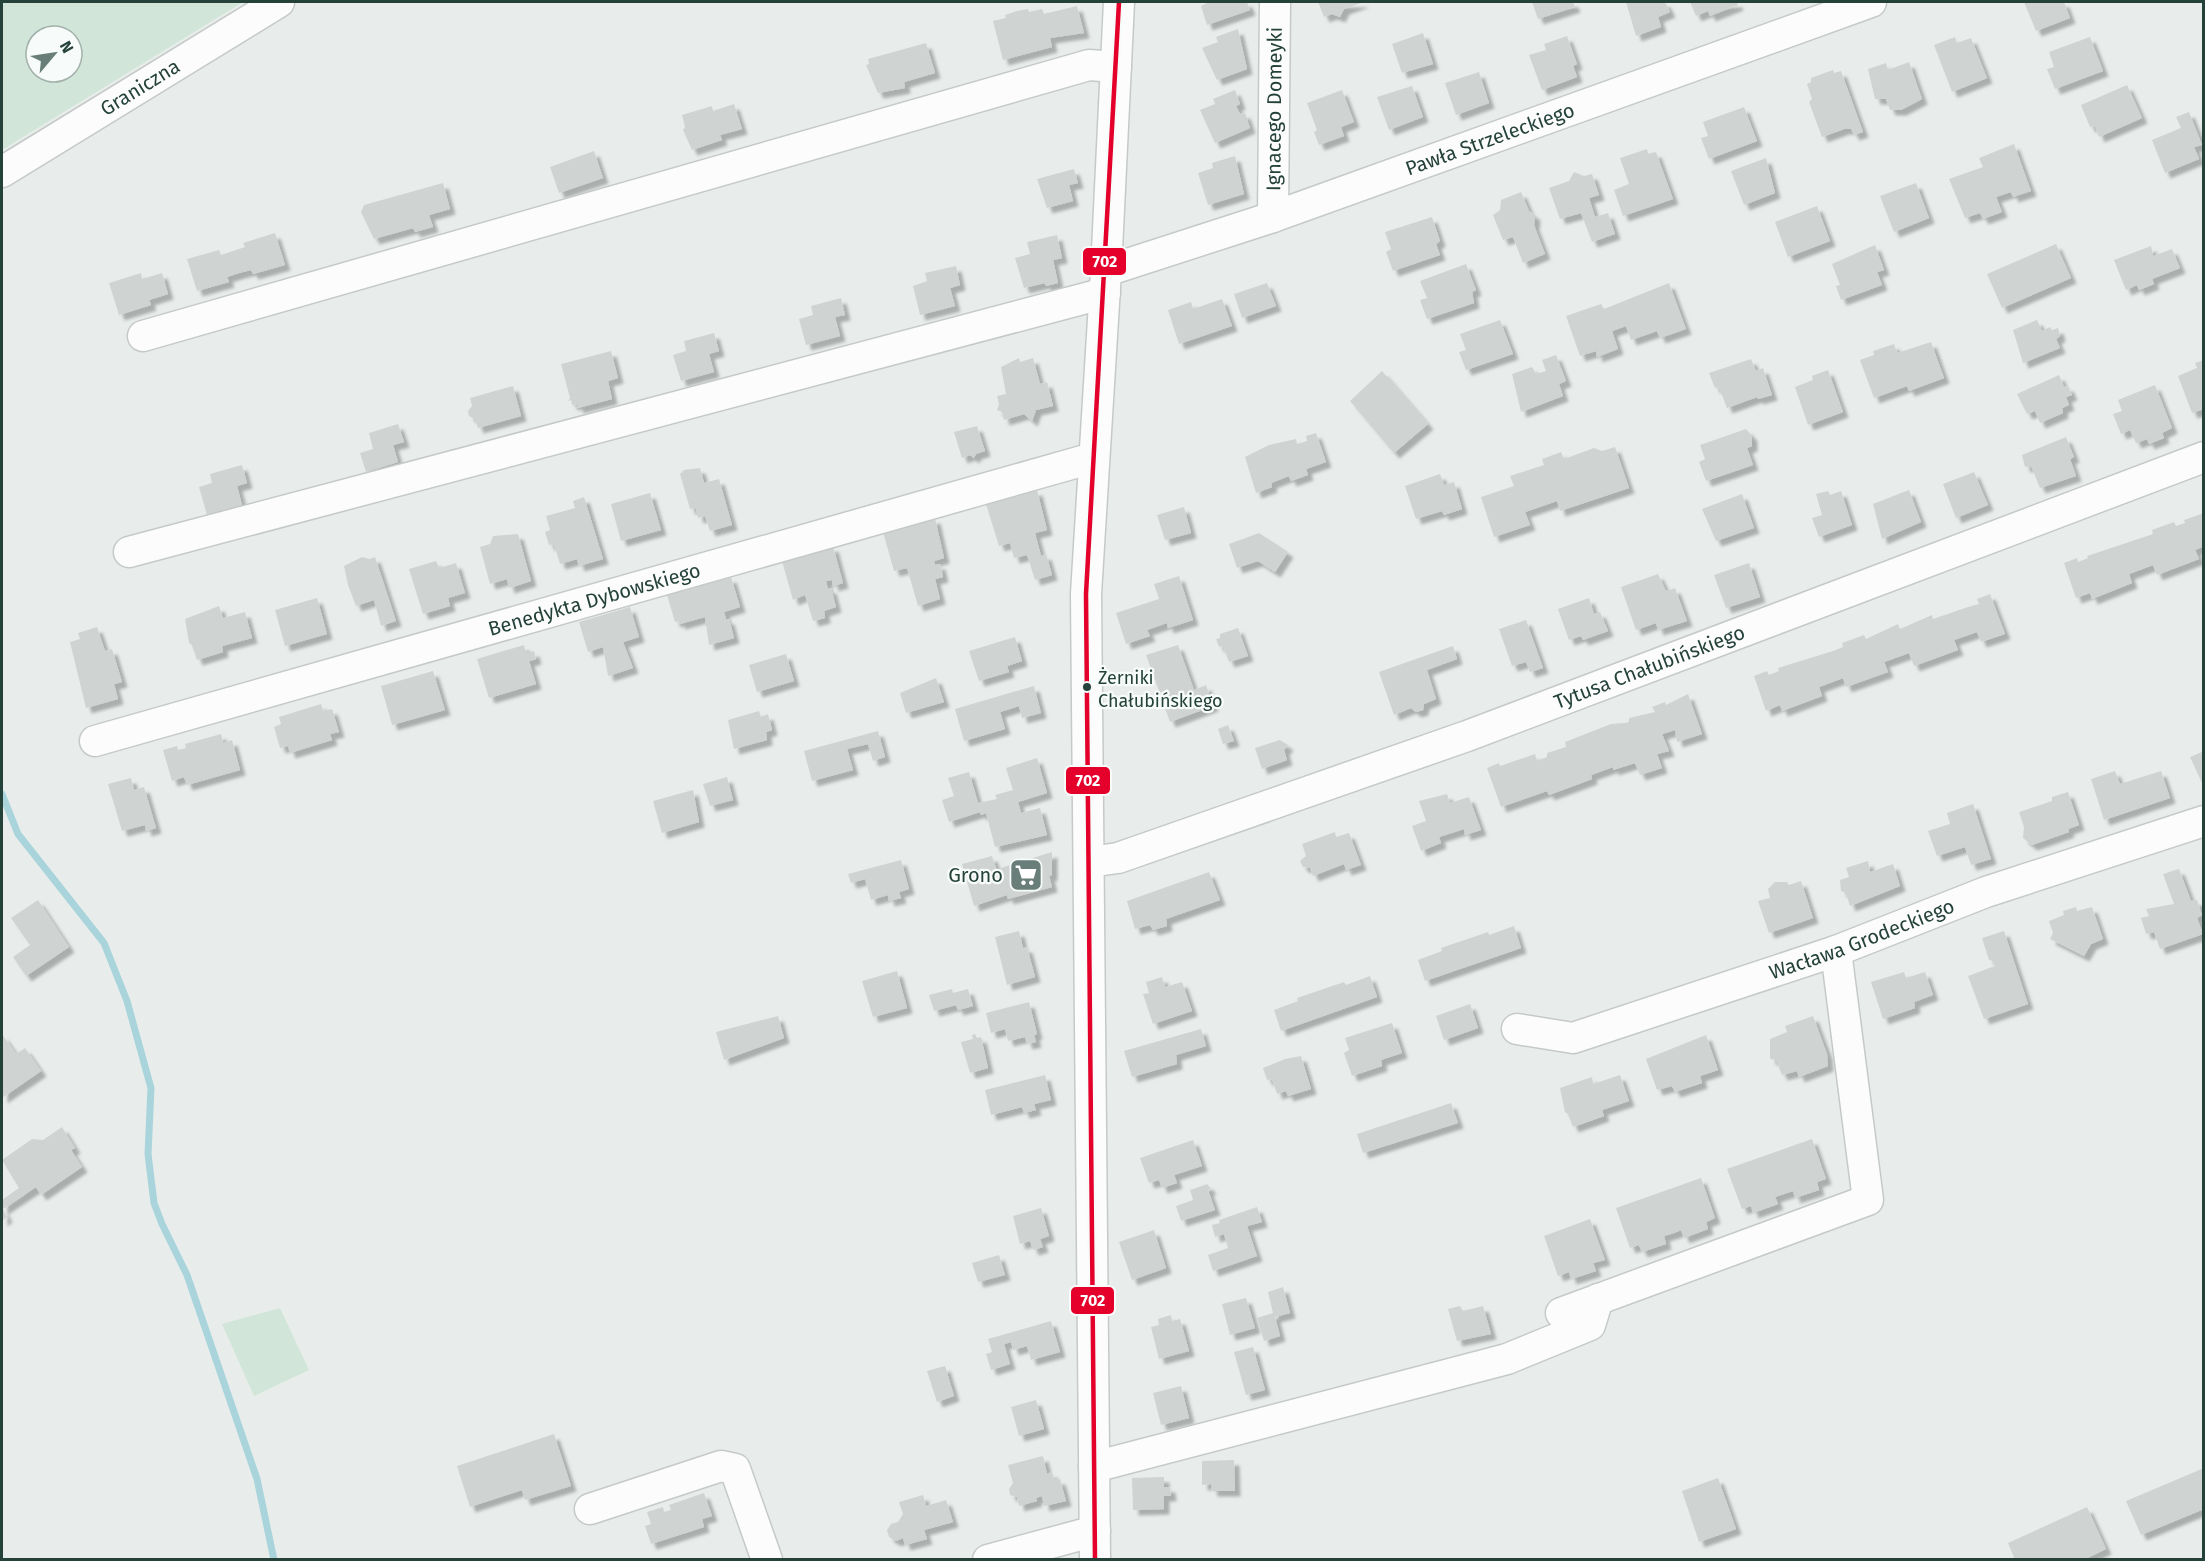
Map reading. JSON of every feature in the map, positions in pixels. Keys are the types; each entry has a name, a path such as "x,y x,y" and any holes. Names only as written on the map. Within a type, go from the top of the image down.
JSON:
{"street":[{"name":"Graniczna","path":"2,172 279,2"},
{"path":"988,1560 1095,1545 1086,594 1106,282 1119,2"},
{"name":"Ignacego Domeyki","path":"1273,217 1275,2"},
{"name":"Pawła Strzeleckiego","path":"129,552 1106,282 1273,217 1871,2"},
{"path":"143,336 1089,65 1116,67"},
{"name":"Tytusa Chałubińskiego","path":"1089,862 1118,858 1467,736 2204,457"},
{"name":"Benedykta Dybowskiego","path":"95,741 1056,468 1093,460"},
{"name":"Wacława Grodeckiego","path":"1517,1029 1573,1038 1836,951 1986,892 2204,821"},
{"path":"1561,1313 1868,1200 1836,951"},
{"path":"1094,1467 1507,1359 1590,1325 1598,1299"},
{"path":"590,1509 721,1467 735,1469 766,1560"}],"green space":[{"path":"2,2 243,2 2,150"},
{"path":"280,1308 309,1370 254,1396 222,1324"}],"building":[{"path":"1209,2 1247,2 1250,10 1207,25 1201,6"},
{"path":"1318,2 1364,2 1344,9 1340,17 1332,14 1324,17"},
{"path":"1532,2 1573,2 1575,7 1538,19"},
{"path":"1626,2 1665,2 1670,12 1658,17 1661,27 1636,36"},
{"path":"1690,2 1737,2 1738,5 1710,16 1708,11 1696,16"},
{"path":"2024,2 2064,2 2070,18 2036,31"},
{"path":"1077,6 1084,33 1050,38 1052,47 1003,60 993,21 1028,9 1029,12 1042,9 1044,14"},
{"path":"1238,29 1247,69 1217,80 1202,48 1218,42 1216,37"},
{"path":"1423,33 1433,64 1402,73 1392,44"},
{"path":"1567,36 1577,64 1573,66 1577,77 1542,90 1529,55 1546,50 1544,44"},
{"path":"1955,37 1957,43 1971,38 1987,78 1952,92 1934,45"},
{"path":"2090,37 2103,71 2055,89 2047,69 2054,67 2049,52"},
{"path":"926,43 935,73 904,82 905,88 878,93 866,65 869,64 868,59"},
{"path":"1909,62 1922,99 1901,110 1890,110 1886,99 1875,99 1868,69 1886,63 1888,70"},
{"path":"1833,70 1834,73 1841,71 1863,132 1854,135 1851,129 1844,129 1822,137 1809,102 1812,99 1807,84 1811,82 1811,78"},
{"path":"1479,72 1489,103 1456,115 1445,83"},
{"path":"2127,85 2142,118 2099,137 2095,126 2090,127 2081,105"},
{"path":"1412,86 1423,117 1389,130 1377,97"},
{"path":"1235,90 1240,104 1236,106 1240,114 1245,113 1250,128 1215,143 1200,110 1215,104 1213,99"},
{"path":"1342,90 1354,122 1341,127 1344,136 1319,145 1314,132 1317,130 1307,103"},
{"path":"734,104 742,129 720,135 722,140 692,150 683,130 685,127 682,115 712,106 713,111"},
{"path":"1744,107 1757,141 1709,159 1701,138 1708,136 1703,122"},
{"path":"2189,112 2202,145 2194,147 2199,159 2165,173 2152,140 2181,128 2176,117"},
{"path":"2014,144 2031,191 2013,197 2011,192 1996,197 2002,212 1983,219 1980,213 1965,218 1949,179 1983,167 1979,158"},
{"path":"1647,149 1648,154 1656,152 1673,199 1623,216 1614,190 1629,184 1620,158"},
{"path":"594,151 603,178 559,193 550,167"},
{"path":"1235,156 1244,194 1208,205 1198,173 1213,168 1212,163"},
{"path":"1766,158 1775,193 1744,205 1731,171"},
{"path":"1074,169 1078,183 1069,185 1073,201 1047,208 1037,179"},
{"path":"1574,172 1584,176 1592,174 1599,195 1589,198 1595,217 1608,213 1615,234 1592,242 1581,213 1560,219 1549,188 1569,181"},
{"path":"443,183 450,209 429,215 433,227 415,232 413,228 374,239 361,212 364,205"},
{"path":"1916,183 1929,218 1894,232 1880,196"},
{"path":"1521,192 1529,211 1535,215 1534,225 1545,254 1523,263 1513,237 1503,240 1493,215 1500,210 1501,200"},
{"path":"1817,206 1830,241 1788,257 1775,222"},
{"path":"1432,217 1440,241 1436,244 1440,255 1393,271 1386,252 1391,249 1385,232"},
{"path":"275,233 285,265 253,274 251,270 239,273 227,277 229,282 197,291 187,259 219,250 221,255 245,247 243,243"},
{"path":"1057,235 1062,258 1053,260 1058,283 1046,286 1045,283 1024,288 1015,258 1030,254 1027,242"},
{"path":"2056,244 2071,278 2002,308 1987,274"},
{"path":"1875,245 1884,270 1877,272 1882,285 1841,300 1836,286 1840,285 1832,264"},
{"path":"2151,246 2153,256 2172,249 2180,268 2152,279 2154,284 2139,290 2137,285 2126,290 2114,260"},
{"path":"1466,264 1476,290 1472,292 1474,303 1427,319 1420,300 1427,298 1420,281"},
{"path":"956,266 960,285 950,288 955,306 920,315 913,286 927,281 925,273"},
{"path":"141,273 142,279 162,273 168,294 149,300 151,305 119,315 109,283"},
{"path":"1267,283 1276,306 1242,318 1234,294"},
{"path":"1669,283 1686,329 1660,338 1657,331 1631,340 1626,326 1612,331 1618,349 1597,357 1596,351 1580,356 1566,316 1601,304 1604,309"},
{"path":"841,298 845,315 835,317 840,336 806,345 799,319 813,315 811,306"},
{"path":"1222,299 1232,326 1179,344 1168,310 1191,302 1193,309"},
{"path":"1500,320 1513,354 1466,370 1459,352 1466,350 1460,334"},
{"path":"2037,320 2042,331 2050,327 2052,330 2058,328 2060,336 2056,339 2060,348 2023,363 2013,330"},
{"path":"714,333 719,351 709,354 714,372 681,381 673,355 686,351 684,341"},
{"path":"1931,342 1944,378 1909,391 1907,386 1874,398 1860,360 1874,355 1873,351 1894,344 1897,353"},
{"path":"611,351 618,378 608,381 612,399 578,408 577,404 572,405 571,400 568,401 570,398 561,364"},
{"path":"1556,355 1566,381 1559,384 1563,396 1521,412 1512,374 1532,367 1536,374 1546,371 1542,360"},
{"path":"1019,358 1020,362 1033,358 1040,384 1047,382 1053,406 1036,410 1032,421 1024,414 1004,420 1002,412 997,410 999,404 997,396 1006,394 1001,367"},
{"path":"1751,359 1756,371 1763,368 1772,395 1758,399 1757,397 1727,408 1719,387 1715,388 1709,373"},
{"path":"2204,360 2204,409 2192,413 2178,376 2197,368 2195,363"},
{"path":"1828,370 1843,412 1808,425 1795,387 1813,380 1812,376"},
{"path":"1382,371 1428,424 1394,453 1350,401"},
{"path":"2059,375 2064,387 2068,386 2072,395 2066,397 2069,405 2062,408 2063,413 2040,423 2035,411 2027,414 2017,394"},
{"path":"2155,385 2172,428 2162,433 2164,438 2149,444 2147,439 2136,443 2130,430 2121,434 2113,414 2122,411 2118,400"},
{"path":"513,386 521,416 478,428 475,419 469,416 468,411 472,406 470,398"},
{"path":"398,424 404,442 393,445 398,462 366,472 360,453 373,449 369,433"},
{"path":"977,426 985,451 976,454 974,458 970,455 962,458 954,432"},
{"path":"1746,429 1752,436 1752,446 1747,448 1753,465 1706,481 1699,462 1705,459 1700,445"},
{"path":"1316,433 1326,462 1306,469 1308,475 1291,481 1289,476 1271,483 1272,487 1256,493 1245,457 1269,445 1296,439 1297,444 1307,441 1306,436"},
{"path":"2066,437 2074,457 2070,459 2076,476 2040,488 2031,466 2025,467 2022,455"},
{"path":"1615,447 1629,488 1560,511 1557,501 1525,512 1530,525 1494,537 1481,497 1514,486 1510,476 1544,465 1542,459 1561,452 1564,459 1594,448 1602,451"},
{"path":"242,465 247,483 237,486 242,505 207,515 199,487 212,483 210,474"},
{"path":"700,468 704,483 719,479 732,525 710,531 705,516 698,518 696,508 690,509 680,474 684,470"},
{"path":"1974,472 1988,505 1956,518 1943,484"},
{"path":"1440,474 1444,485 1454,482 1462,509 1444,515 1442,511 1416,519 1405,486"},
{"path":"1037,490 1047,530 1035,533 1041,556 1046,554 1052,575 1035,580 1027,555 1014,558 1010,543 999,546 986,504"},
{"path":"1909,490 1921,522 1882,539 1873,504"},
{"path":"1828,491 1830,495 1841,491 1852,525 1819,537 1812,518 1822,515 1816,494"},
{"path":"650,493 661,530 621,541 611,504"},
{"path":"1742,494 1754,528 1716,541 1702,509"},
{"path":"584,497 603,559 579,566 577,559 560,564 554,544 549,545 545,532 550,530 546,516 575,508 573,501"},
{"path":"1184,507 1191,533 1165,540 1157,515"},
{"path":"2204,513 2204,546 2195,550 2199,559 2157,575 2153,565 2129,574 2132,583 2092,599 2090,593 2076,598 2064,563 2077,558 2078,562 2088,558 2087,556 2153,534 2152,530 2174,522 2176,526 2185,523 2184,520"},
{"path":"935,518 944,558 934,561 935,565 940,564 943,577 935,579 940,599 918,606 907,568 894,571 883,532"},
{"path":"1259,533 1288,552 1275,572 1258,561 1237,568 1229,544"},
{"path":"518,534 531,581 509,588 507,579 490,584 480,547 490,544 493,536"},
{"path":"833,546 843,583 833,586 832,580 826,581 828,589 831,588 836,607 824,611 825,618 813,621 805,595 793,600 782,561"},
{"path":"362,557 369,559 375,557 396,621 381,626 374,600 356,606 344,566"},
{"path":"436,561 439,568 456,563 465,593 448,598 450,606 423,614 409,569"},
{"path":"1749,563 1760,597 1726,608 1714,575"},
{"path":"1658,574 1666,591 1675,588 1687,621 1658,630 1656,623 1636,630 1621,587"},
{"path":"1179,576 1193,620 1168,628 1167,623 1147,630 1150,636 1126,644 1116,613 1159,599 1154,584"},
{"path":"731,577 740,607 724,612 726,619 729,619 734,638 709,645 705,617 680,624 679,621 675,622 667,595"},
{"path":"1990,594 2005,634 1981,642 1977,632 1954,640 1958,650 1914,666 1909,653 1884,662 1888,672 1846,687 1843,678 1819,687 1822,696 1782,711 1780,705 1766,711 1754,676 1767,671 1769,675 1779,671 1778,668 1833,651 1843,647 1842,643 1864,635 1866,639 1898,624 1900,629 1932,615 1933,619 1979,604 1977,599"},
{"path":"317,598 327,634 285,646 275,610"},
{"path":"1589,598 1594,614 1600,612 1608,631 1583,640 1581,636 1569,640 1558,609"},
{"path":"219,606 223,618 245,612 252,638 222,646 223,652 197,660 192,645 189,643 185,619"},
{"path":"630,607 639,637 623,642 633,668 608,676 603,647 588,652 579,622"},
{"path":"1526,620 1543,668 1530,672 1526,662 1512,666 1499,629"},
{"path":"97,627 105,651 112,649 122,682 114,684 118,699 86,708 70,642 80,639 78,633"},
{"path":"1238,628 1248,656 1229,662 1223,646 1219,647 1216,639 1220,638 1220,634"},
{"path":"1015,637 1022,661 1007,666 1009,672 979,681 969,651"},
{"path":"524,645 526,653 534,651 536,659 529,661 536,684 489,698 477,659"},
{"path":"1178,645 1194,690 1206,685 1213,706 1170,722 1146,655"},
{"path":"1453,646 1457,659 1427,670 1436,699 1424,704 1423,710 1416,712 1411,708 1394,715 1379,672"},
{"path":"786,654 794,681 757,692 749,665"},
{"path":"433,671 445,710 392,725 381,686"},
{"path":"936,678 944,702 906,713 900,693"},
{"path":"1034,686 1041,713 1022,718 1019,706 1000,712 1005,729 964,741 955,709"},
{"path":"1688,694 1702,734 1677,742 1675,730 1662,734 1669,751 1657,754 1662,768 1640,775 1635,763 1613,770 1613,767 1591,775 1592,779 1549,795 1547,791 1501,807 1487,768 1535,754 1537,761 1547,757 1547,753 1566,747 1565,742 1611,724 1629,722 1629,718 1655,712 1652,707 1665,702 1666,705"},
{"path":"321,704 323,711 332,709 339,732 330,734 332,740 290,753 288,746 280,748 274,727 281,724 279,717"},
{"path":"759,711 761,717 768,714 772,730 766,732 767,740 734,749 728,720"},
{"path":"1228,725 1234,741 1223,744 1218,729"},
{"path":"878,731 885,757 873,761 868,744 847,749 853,770 812,781 804,751"},
{"path":"221,734 223,743 232,740 240,770 187,785 184,777 172,781 163,750 177,746 178,750 186,748 185,744"},
{"path":"1280,740 1288,745 1284,750 1287,760 1262,769 1255,748"},
{"path":"2204,751 2204,787 2190,757"},
{"path":"1037,758 1047,793 1018,802 1021,813 1040,808 1047,835 995,847 986,813 981,815 980,812 949,822 942,800 954,796 948,778 969,772 978,803 997,799 995,795 1013,790 1006,768"},
{"path":"2115,771 2120,784 2161,771 2170,798 2104,820 2091,779"},
{"path":"727,777 733,800 710,806 703,784"},
{"path":"131,778 134,790 144,787 156,828 146,831 145,825 122,831 108,784"},
{"path":"693,790 699,822 662,833 653,801"},
{"path":"2068,792 2079,825 2068,829 2069,832 2032,845 2023,838 2024,827 2019,812 2052,801 2052,797"},
{"path":"1447,794 1450,803 1469,797 1481,830 1465,835 1464,829 1439,837 1441,843 1421,851 1412,826 1426,821 1419,801"},
{"path":"1973,804 1991,859 1971,865 1965,847 1937,856 1928,831 1950,824 1947,813"},
{"path":"1335,832 1336,837 1349,833 1361,865 1346,870 1344,864 1313,876 1310,868 1303,867 1300,861 1306,856 1302,844"},
{"path":"1052,852 1052,876 1049,875 1052,887 1008,899 1007,895 974,906 962,864 992,856 998,874 1003,874 1001,868"},
{"path":"901,860 909,889 899,892 901,898 889,901 888,895 871,900 865,879 851,883 848,874"},
{"path":"1868,861 1870,872 1893,864 1900,886 1850,906 1846,893 1841,891 1840,880 1849,877 1846,868"},
{"path":"2179,869 2191,901 2197,900 2202,915 2197,918 2203,934 2160,949 2154,932 2146,934 2141,918 2149,916 2146,909 2174,904 2163,874"},
{"path":"1209,872 1220,900 1166,919 1167,926 1153,930 1150,925 1135,929 1127,901"},
{"path":"1801,881 1813,918 1769,933 1758,901 1770,898 1768,889 1775,882 1787,882 1789,885"},
{"path":"38,900 69,947 26,976 13,957 30,945 11,918"},
{"path":"2076,907 2077,911 2092,907 2103,939 2091,944 2084,956 2050,939 2053,933 2049,921 2064,915 2063,911"},
{"path":"1514,926 1521,948 1425,981 1418,960 1442,951 1441,948"},
{"path":"1019,931 1023,948 1027,947 1035,977 1007,985 995,937"},
{"path":"2004,931 2028,1004 1984,1019 1968,976 1995,966 1993,960 1989,960 1982,938"},
{"path":"897,971 907,1008 873,1017 862,981"},
{"path":"1904,972 1906,978 1925,972 1933,995 1914,1002 1915,1008 1883,1019 1871,982"},
{"path":"1370,976 1377,997 1281,1031 1274,1010 1298,1001 1297,998"},
{"path":"1162,977 1165,987 1182,982 1192,1011 1153,1024 1143,994 1149,993 1146,982"},
{"path":"952,989 953,993 968,989 973,1006 958,1010 956,1005 934,1011 929,995"},
{"path":"1029,1002 1037,1034 1034,1035 1036,1042 1027,1044 1025,1037 1008,1041 1005,1029 991,1033 986,1013"},
{"path":"1470,1004 1478,1028 1444,1040 1436,1016"},
{"path":"778,1016 784,1038 724,1060 716,1032"},
{"path":"1813,1016 1827,1054 1828,1066 1799,1077 1797,1071 1782,1075 1776,1060 1770,1059 1770,1039 1787,1032 1785,1026"},
{"path":"1392,1023 1402,1053 1381,1060 1382,1066 1352,1076 1344,1053 1349,1050 1345,1038"},
{"path":"1201,1029 1206,1046 1176,1055 1177,1064 1132,1077 1124,1051"},
{"path":"2,1034 16,1054 25,1048 41,1071 2,1098"},
{"path":"975,1034 977,1038 981,1037 988,1068 970,1073 961,1042 973,1039 972,1035"},
{"path":"1706,1035 1718,1070 1700,1076 1702,1083 1675,1092 1672,1086 1657,1090 1646,1059"},
{"path":"1301,1056 1311,1089 1288,1096 1286,1091 1277,1094 1272,1079 1267,1080 1263,1068 1285,1059"},
{"path":"1045,1075 1051,1100 1034,1104 1036,1110 1024,1113 1022,1107 991,1115 985,1090"},
{"path":"1620,1075 1629,1101 1602,1110 1604,1116 1573,1127 1565,1112 1560,1088 1592,1077 1593,1084"},
{"path":"1451,1103 1458,1123 1363,1153 1357,1134"},
{"path":"62,1127 75,1148 71,1150 82,1167 41,1195 36,1187 3,1209 7,1217 2,1221 2,1200 19,1188 2,1160 32,1139 43,1140"},
{"path":"1812,1139 1826,1179 1817,1182 1819,1190 1795,1198 1793,1191 1775,1197 1778,1204 1753,1213 1751,1206 1742,1209 1727,1169"},
{"path":"1193,1140 1202,1166 1174,1175 1177,1183 1162,1188 1159,1180 1149,1183 1140,1158"},
{"path":"1701,1178 1715,1218 1706,1222 1708,1229 1684,1238 1681,1230 1664,1236 1666,1244 1642,1252 1639,1245 1630,1248 1616,1208"},
{"path":"1207,1184 1211,1189 1208,1190 1215,1210 1181,1221 1176,1206 1193,1200 1190,1190"},
{"path":"1257,1207 1262,1222 1247,1226 1257,1256 1213,1271 1208,1255 1228,1248 1224,1234 1215,1237 1212,1225 1220,1223 1219,1220"},
{"path":"1041,1208 1049,1236 1040,1239 1043,1247 1033,1250 1030,1241 1020,1244 1013,1216"},
{"path":"1590,1219 1605,1260 1593,1263 1596,1271 1571,1279 1569,1272 1558,1276 1544,1236"},
{"path":"1154,1230 1166,1268 1132,1280 1119,1242"},
{"path":"999,1255 1005,1275 978,1282 972,1263"},
{"path":"1283,1287 1290,1313 1275,1317 1280,1336 1264,1341 1257,1318 1273,1313 1268,1292"},
{"path":"1246,1298 1255,1328 1230,1335 1222,1304"},
{"path":"1460,1306 1463,1311 1483,1306 1491,1334 1457,1341 1448,1309"},
{"path":"1171,1315 1172,1321 1180,1319 1189,1351 1159,1359 1151,1327 1159,1325 1158,1319"},
{"path":"1051,1321 1060,1352 1031,1360 1027,1346 1013,1350 1011,1342 1004,1344 1010,1364 991,1370 986,1354 992,1352 988,1339"},
{"path":"1253,1347 1265,1390 1246,1395 1234,1352"},
{"path":"945,1366 954,1396 937,1402 927,1371"},
{"path":"1181,1386 1189,1418 1161,1425 1153,1393"},
{"path":"1036,1400 1044,1429 1019,1436 1011,1407"},
{"path":"554,1434 571,1486 525,1500 522,1490 470,1507 457,1466"},
{"path":"1043,1456 1047,1474 1052,1472 1054,1480 1060,1479 1066,1501 1044,1506 1042,1496 1036,1498 1037,1501 1019,1506 1017,1497 1010,1495 1009,1489 1013,1483 1008,1465"},
{"path":"1234,1460 1235,1491 1212,1491 1211,1484 1202,1485 1202,1461"},
{"path":"2204,1468 2204,1509 2141,1535 2126,1501"},
{"path":"1164,1477 1164,1487 1170,1487 1171,1496 1164,1496 1164,1509 1133,1510 1132,1478"},
{"path":"1718,1478 1736,1529 1699,1542 1682,1491"},
{"path":"704,1493 712,1516 702,1519 704,1527 651,1544 645,1526 651,1524 647,1512 663,1507 664,1512 671,1510 669,1505"},
{"path":"923,1495 926,1506 946,1500 953,1522 924,1530 927,1539 905,1545 903,1538 896,1541 889,1537 887,1530 891,1524 898,1522 903,1514 899,1502"},
{"path":"2087,1507 2106,1549 2083,1560 2015,1560 2008,1543"}],"waterway":[{"path":"2,794 18,834 104,943 127,1001 151,1088 148,1154 154,1203 187,1275 257,1479 274,1560"}],"transit line":[{"name":"702","path":"1095,1560 1086,594 1119,2"}],"place":[{"name":"Żerniki Chałubińskiego","path":"1087,687"},
{"name":"Grono","path":"1026,875"}]}
